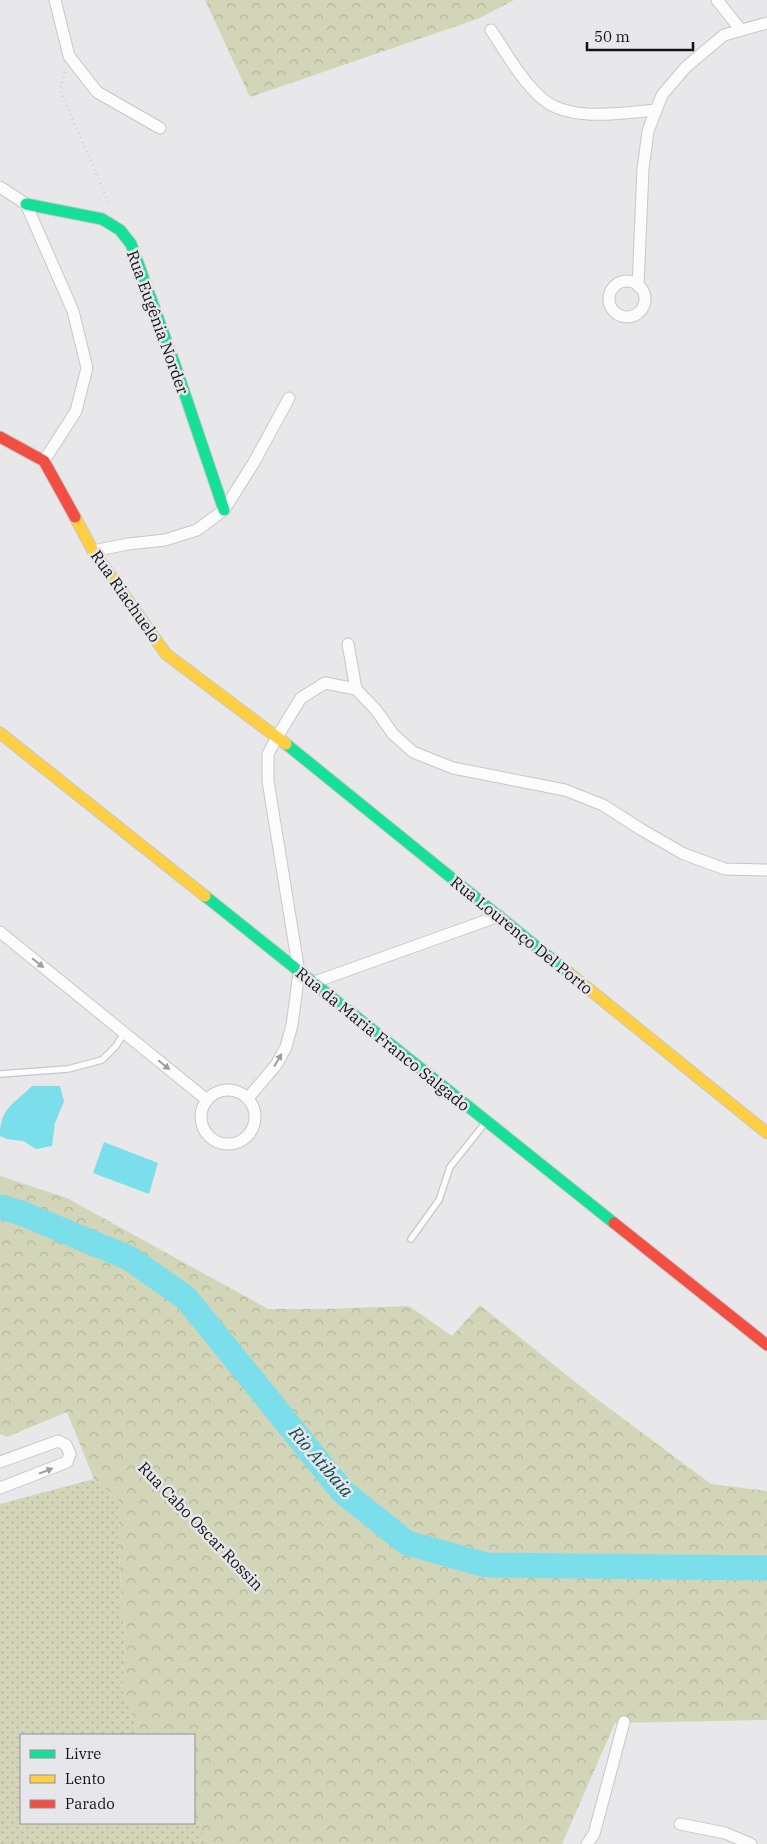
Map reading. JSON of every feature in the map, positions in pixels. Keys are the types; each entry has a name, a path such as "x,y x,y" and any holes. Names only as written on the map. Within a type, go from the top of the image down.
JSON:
{"street":[{"path":"54,0 69,56 97,92 160,128"},
{"path":"716,0 741,30"},
{"path":"638,286 643,169 648,131 662,95 686,66 724,35 767,23"},
{"path":"491,30 530,87 546,102 569,112 597,116 656,110"},
{"path":"0,187 26,204 73,312 87,368 76,411 44,461 0,437"},
{"name":"Rua Eugênia Norder","path":"26,204 102,219 120,230 131,244 176,368 224,510"},
{"path":"93,551 128,544 165,540 197,530 224,510 253,464 289,398"},
{"name":"Rua Riachuelo","path":"44,461 93,551 166,654 276,737"},
{"path":"348,644 356,689 376,710 393,734 413,752 453,768 565,790 603,805 684,854 725,869 767,870"},
{"path":"248,1098 276,1065 286,1047 292,1025 299,972 268,781 268,754 276,737 301,698 326,683 356,689"},
{"name":"Rua da Maria Franco Salgado","path":"0,733 767,1345"},
{"name":"Rua Lourenço Del Porto","path":"276,737 767,1133"},
{"path":"312,983 499,916"},
{"path":"0,932 207,1100"},
{"path":"230,1090 248,1098 254,1111 255,1120 253,1128 248,1135 241,1141 232,1144 223,1144 215,1141 203,1127 201,1118 207,1100 221,1091 230,1090"},
{"path":"0,1462 58,1441 66,1445 70,1454 67,1462 0,1488"},
{"path":"587,1844 594,1834 624,1722"},
{"path":"680,1824 725,1833 751,1844"}],"lane":[{"path":"0,1074 68,1069 102,1060 116,1046 124,1033"},
{"path":"411,1238 439,1200 450,1167 486,1122"}],"path":[{"path":"69,56 60,90 120,230"},
{"name":"Rua Cabo Oscar Rossin","path":"0,1355 63,1394 157,1478 240,1561 311,1646 444,1785"}],"green space":[{"path":"205,0 514,0 480,18 250,97"},
{"path":"0,1176 67,1198 268,1309 409,1306 452,1336 480,1305 590,1394 711,1484 767,1491 767,1720 615,1723 562,1844 210,1844 195,1821 195,1734 140,1734 122,1689 125,1651 118,1538 119,1499 94,1479 67,1412 7,1437 0,1434"},
{"path":"94,1479 119,1499 118,1538 125,1651 122,1689 140,1734 20,1734 20,1824 195,1824 195,1821 210,1844 0,1844 0,1504"}],"water":[{"path":"32,1086 60,1086 64,1101 55,1123 52,1146 36,1149 23,1141 0,1136 2,1119 5,1113"},
{"path":"104,1142 158,1163 149,1194 93,1173"}],"waterway":[{"name":"Rio Atibaia","path":"0,1207 21,1213 129,1258 186,1298 343,1492 407,1543 486,1565 767,1568"}],"traffic: fast":[{"path":"26,204 102,219 120,230 131,244 176,368 224,510"},
{"path":"286,744 569,973"},
{"path":"205,896 614,1223"}],"traffic: slow":[{"path":"75,517 93,551 166,654 286,744"},
{"path":"0,733 205,896"},
{"path":"569,973 767,1133"}],"traffic: jam":[{"path":"0,437 44,461 75,517"},
{"path":"614,1223 767,1345"}]}
